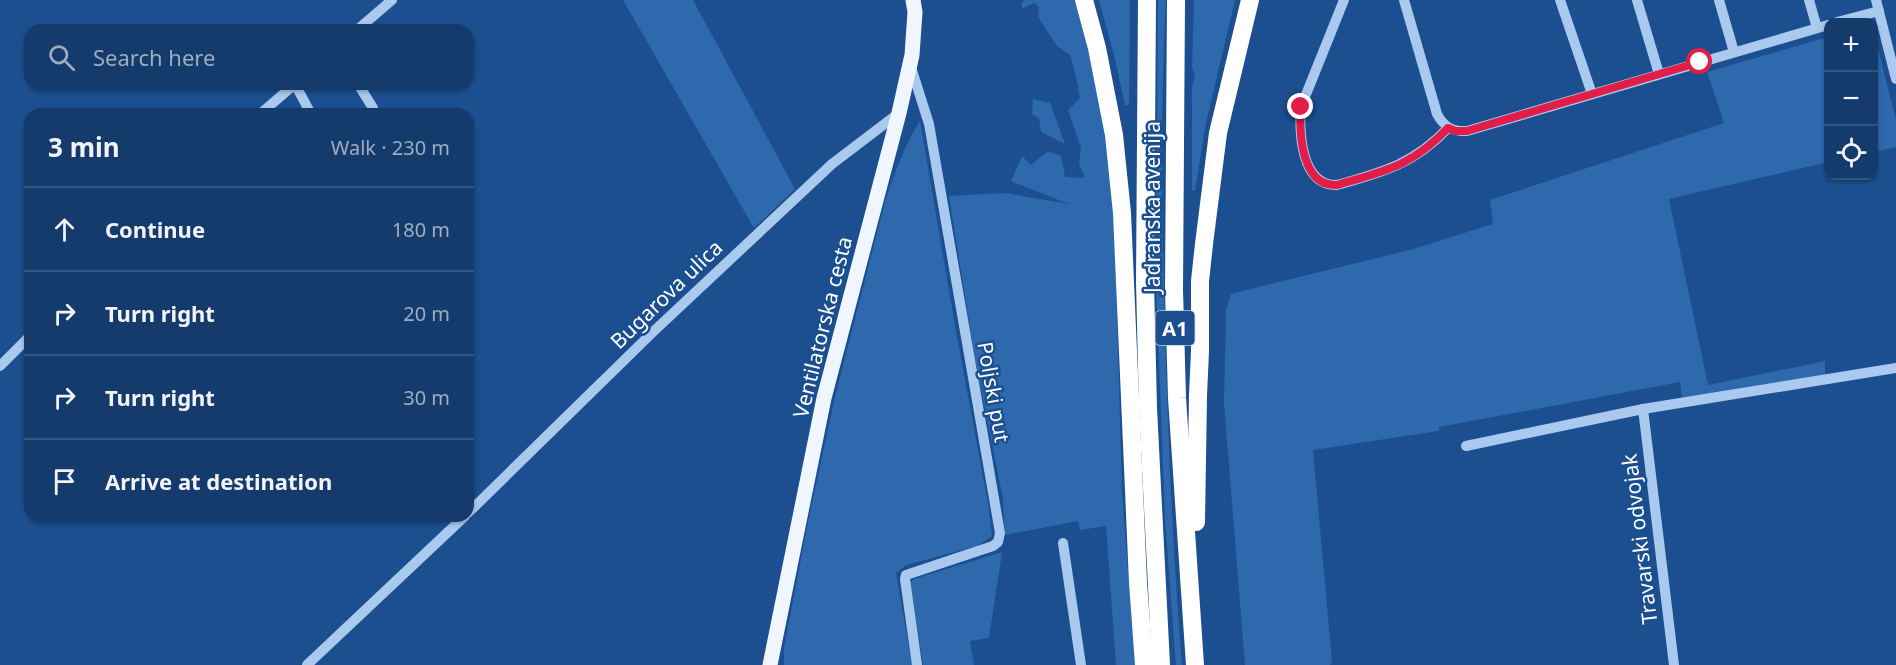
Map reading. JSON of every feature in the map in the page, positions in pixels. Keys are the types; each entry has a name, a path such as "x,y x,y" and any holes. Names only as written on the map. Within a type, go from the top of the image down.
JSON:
{"highway":[{"path":"1084,0 1097,48 1114,135 1122,213 1137,560 1144,665"},
{"name":"Jadranska avenija","path":"1147,0 1145,282 1148,408 1161,665"},
{"name":"Jadranska avenija","path":"1176,0 1174,290 1178,410 1194,660"},
{"path":"1194,660 1200,281 1218,133 1250,0"}],"main road":[{"name":"Ventilatorska cesta","path":"770,665 824,398 910,64 915,12 913,0"}],"street":[{"path":"364,24 392,0"},
{"path":"1344,0 1301,107 1300,119 1306,162 1314,176 1330,185 1337,185 1384,171 1411,159 1448,128"},
{"path":"1404,0 1437,114 1441,122 1456,131 1467,131 1824,26"},
{"path":"1560,0 1592,94"},
{"path":"1637,0 1659,74"},
{"path":"1719,0 1734,52"},
{"path":"1809,0 1817,28"},
{"path":"1846,18 1877,5 1896,79"},
{"name":"Poljski put","path":"910,64 929,124 1000,533 998,542 993,546 906,575 917,665"},
{"path":"267,108 288,90"},
{"path":"298,90 308,108"},
{"path":"362,90 373,108"},
{"name":"Bugarova ulica","path":"474,506 654,331 832,164 899,112"},
{"path":"0,366 24,342"},
{"path":"1466,446 1643,409 1896,368"},
{"name":"Travarski odvojak","path":"1643,409 1674,665"},
{"name":"Bugarova ulica","path":"307,665 458,522"},
{"path":"1063,543 1081,665"}],"shaded area":[{"path":"623,0 693,0 795,189 754,228"},
{"path":"1025,0 1074,0 1097,85 1105,130 1114,208 1122,491 1135,665 1116,665 1106,526 1080,530 1078,521 1005,535 1003,499 975,359 949,196 1005,193 1069,204 1011,181 1022,156 1031,165 1048,151 1061,156 1065,177 1085,178 1079,164 1081,148 1068,110 1080,98 1070,55 1057,46 1038,17 1039,7 1034,3 1022,9 1022,2"},
{"path":"1099,0 1130,0 1129,105 1125,105"},
{"path":"1158,0 1166,0 1162,205 1171,497 1182,665 1176,665 1165,520 1156,286"},
{"path":"1194,0 1235,0 1206,123 1195,190 1192,191 1192,87 1195,77 1192,67"},
{"path":"1824,38 1824,163 1669,199 1708,385 1825,361 1825,375 1682,398 1680,382 1439,427 1439,431 1313,450 1332,662 1330,665 1245,665 1224,403 1226,310 1231,294 1413,249 1493,224 1490,200 1724,123 1707,72"},
{"path":"1878,49 1896,120 1896,147 1878,151"},
{"path":"1033,99 1050,103 1065,144 1041,132 1039,118 1032,114"},
{"path":"920,121 992,536 978,546 906,565 896,573 912,665 784,665 784,648 835,397 886,198 905,149"},
{"path":"1002,552 989,638 970,641 974,665 923,665 910,582"}],"route":[{"path":"1301,107 1300,119 1309,169 1322,182 1337,185 1399,166 1429,146 1448,128 1467,131 1700,62"}]}
